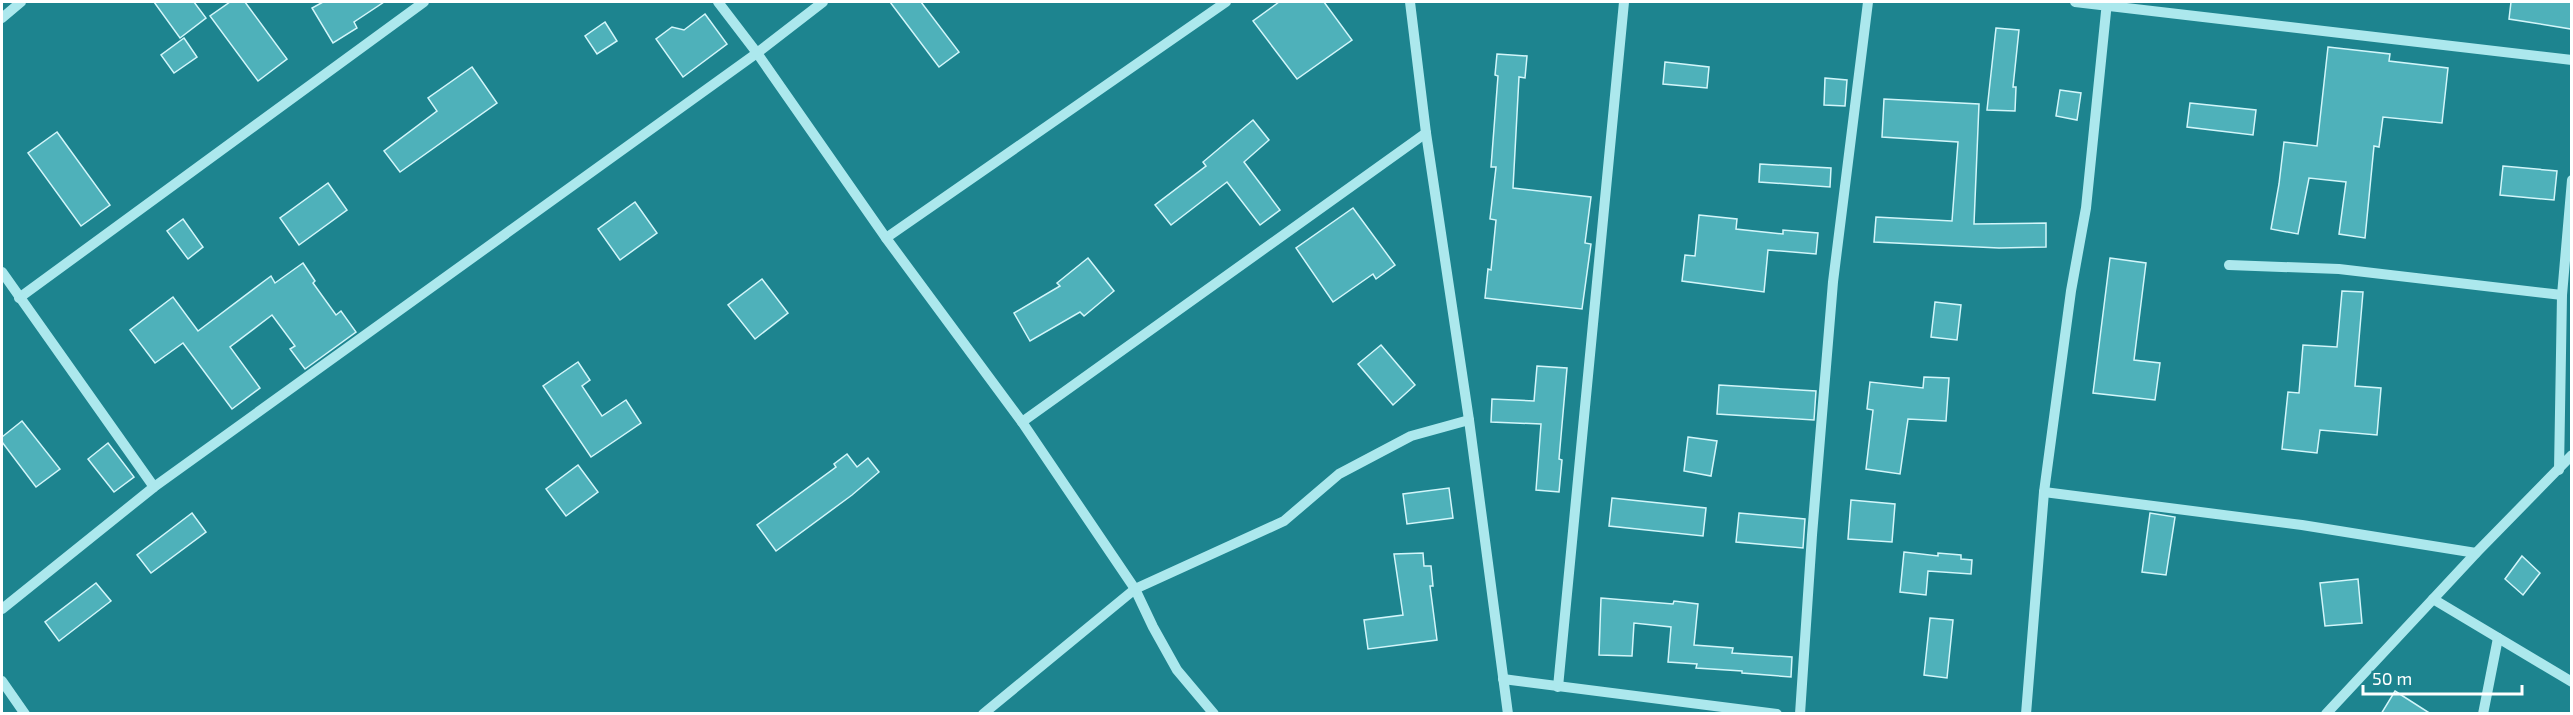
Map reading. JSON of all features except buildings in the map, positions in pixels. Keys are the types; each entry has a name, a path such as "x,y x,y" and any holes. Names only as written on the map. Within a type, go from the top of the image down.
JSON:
{"street":[{"path":"2,18 21,2"},
{"path":"19,298 424,2"},
{"path":"718,2 758,53 886,238 1022,422 1135,589 1152,627 1177,670 1214,714"},
{"path":"2,609 154,487 758,53 824,2"},
{"path":"886,238 1226,2"},
{"path":"1410,2 1426,133 1470,420 1508,714"},
{"path":"1558,687 1624,2"},
{"path":"1800,714 1833,282 1868,2"},
{"path":"2075,2 2107,3 2571,60"},
{"path":"2026,714 2044,492 2071,291 2086,208 2107,3"},
{"path":"1022,422 1426,133"},
{"path":"2559,470 2562,295 2571,180"},
{"path":"2229,265 2339,269 2562,295"},
{"path":"2,272 154,487"},
{"path":"983,714 1135,589 1284,521 1339,474 1411,436 1470,420"},
{"path":"2326,714 2476,553 2571,456"},
{"path":"2044,492 2313,526 2476,553"},
{"path":"2433,599 2571,682"},
{"path":"2483,714 2498,638"},
{"path":"1503,679 1777,714"},
{"path":"2,681 25,714"}]}
